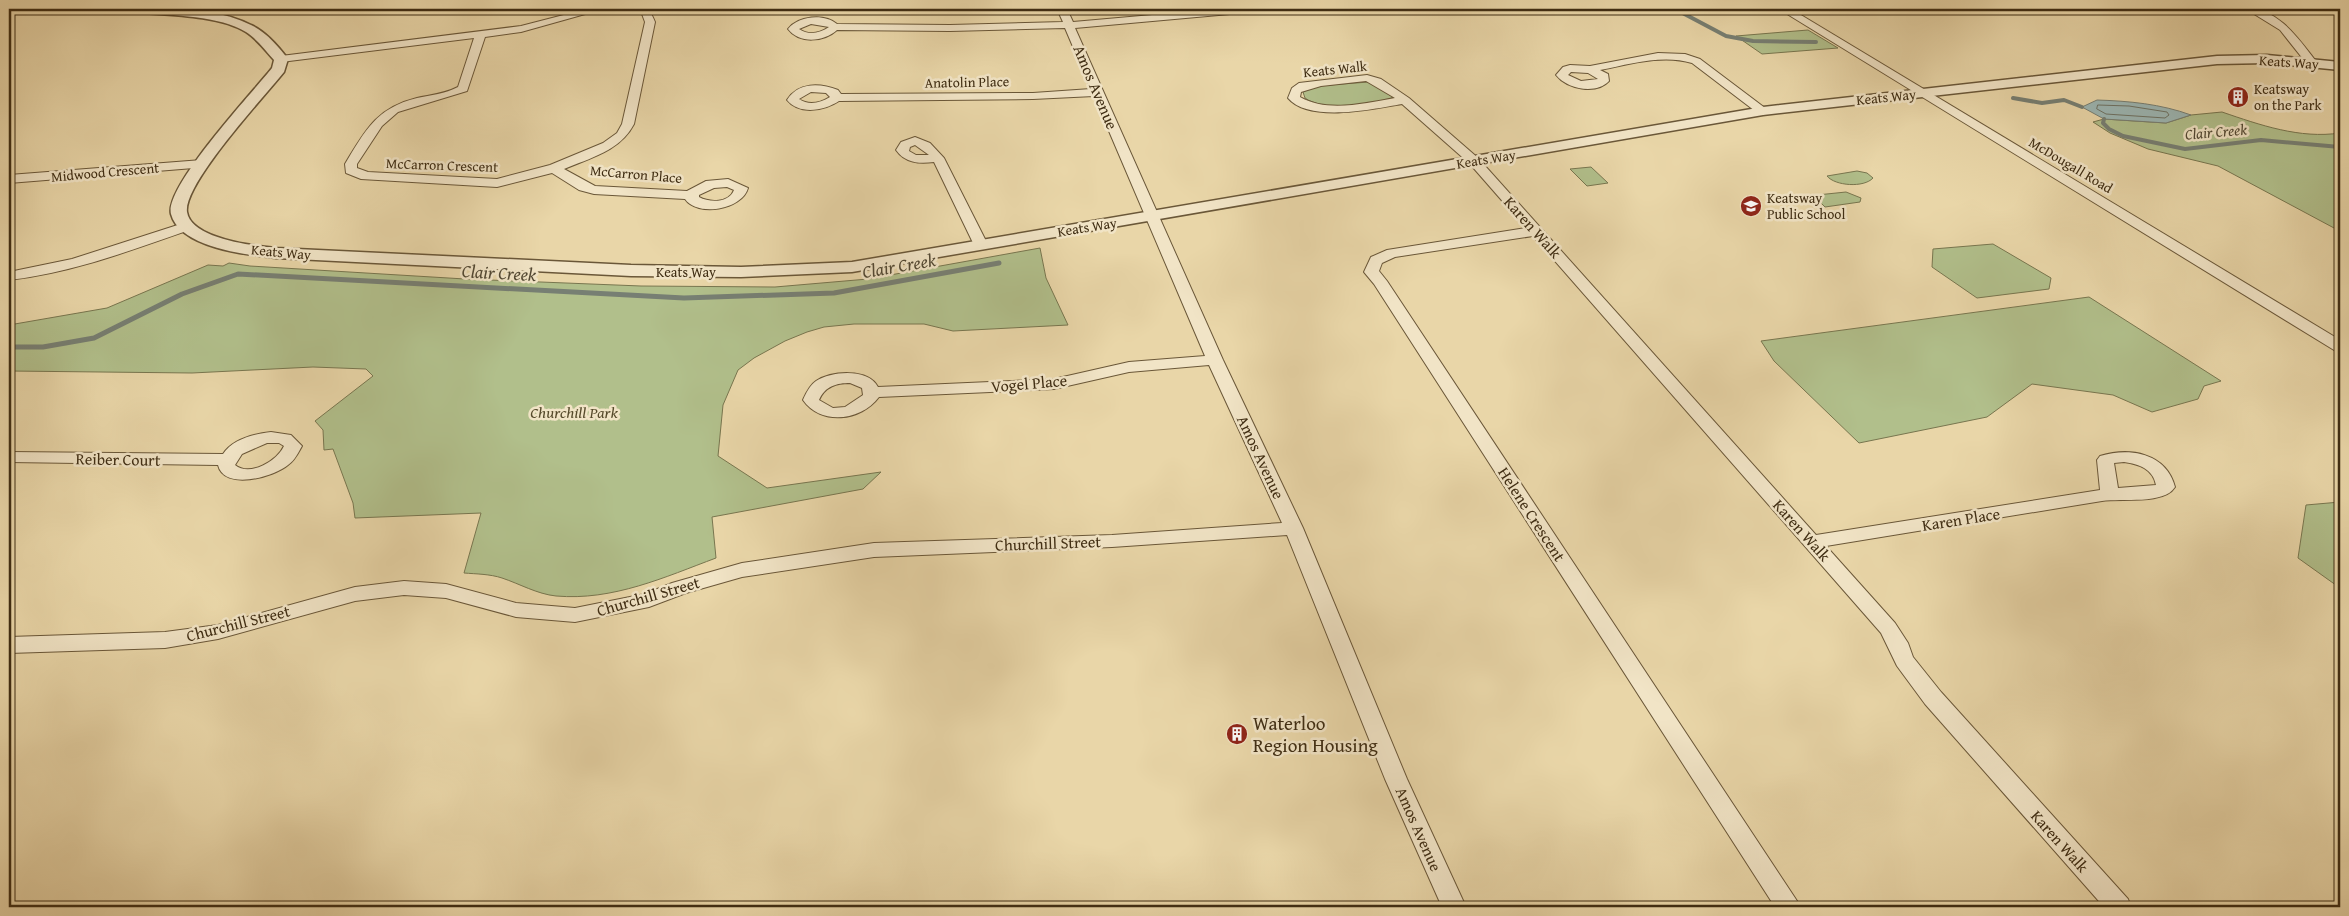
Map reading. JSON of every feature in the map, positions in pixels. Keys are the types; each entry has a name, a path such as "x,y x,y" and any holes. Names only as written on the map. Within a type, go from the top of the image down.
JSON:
{"street":[{"path":"142,9 179,10 245,26 259,36 281,59"},
{"path":"281,59 480,35 536,26 598,9"},
{"name":"McCarron Crescent","path":"480,35 463,89 443,97 417,101 392,109 383,116 351,164 351,170 366,176 498,183 554,168 607,146 622,135 628,124 650,22 646,12 638,9"},
{"name":"Amos Avenue","path":"1062,9 1215,360 1294,528 1396,779 1454,907"},
{"path":"834,27 950,28 1069,25 1252,9"},
{"name":"McDougall Road","path":"1784,9 2340,347"},
{"path":"2250,9 2284,28 2311,62"},
{"path":"1589,69 1607,64 1672,57 1690,59 1763,111"},
{"path":"9,276 54,268 98,256 187,226 179,213 179,201 202,164 279,70 281,59"},
{"name":"Keats Way","path":"187,226 199,236 221,244 282,253 613,272 784,273 852,267 1763,111 2217,60 2267,59 2340,66"},
{"name":"Keats Walk","path":"1404,100 1356,108 1327,110 1298,101 1294,98 1294,93 1296,89 1307,85 1371,79 1382,82 1404,100 1474,161"},
{"name":"Anatolin Place","path":"836,98 1033,96 1098,92"},
{"path":"938,158 980,245"},
{"name":"Karen Walk","path":"1474,161 1888,628 1898,643 1904,660 1933,698 2119,907"},
{"name":"Midwood Crescent","path":"9,179 202,164"},
{"name":"McCarron Place","path":"554,168 584,187 594,190 691,195"},
{"name":"Helene Crescent","path":"1537,231 1392,252 1376,260 1371,272 1380,281 1789,907"},
{"name":"Vogel Place","path":"872,392 1054,384 1129,367 1215,360"},
{"name":"Reiber Court","path":"9,457 226,460"},
{"name":"Karen Place","path":"1812,542 2108,494"},
{"name":"Churchill Street","path":"9,645 165,640 218,632 355,594 404,588 446,591 516,610 575,615 641,602 714,577 742,570 874,550 1112,541 1294,528"}],"green space":[{"path":"1808,30 1838,48 1762,54 1736,36"},
{"path":"1369,82 1393,97 1374,104 1336,107 1313,102 1305,98 1303,92 1315,86"},
{"path":"2222,112 2280,130 2310,134 2340,133 2340,229 2334,228 2218,166 2148,149 2110,133 2093,122 2104,119 2166,123 2191,115"},
{"path":"1591,167 1608,183 1587,186 1570,169"},
{"path":"1857,171 1867,173 1873,178 1863,183 1843,184 1827,176"},
{"path":"1846,192 1861,198 1860,202 1825,207 1817,199 1817,195"},
{"path":"1993,244 2051,278 2049,289 1977,298 1932,267 1933,249"},
{"name":"Churchill Park","path":"1040,248 1046,278 1068,325 953,331 924,324 854,324 824,327 785,341 754,358 738,370 723,405 718,456 767,488 881,472 863,489 712,517 716,558 658,580 598,595 577,597 549,595 509,580 483,574 464,573 481,513 355,518 353,503 333,449 324,450 323,430 315,421 373,376 366,369 313,367 192,373 9,371 9,325 107,308 208,265 223,266 229,263 250,266 465,279 641,286 775,287 868,279"},
{"path":"2089,297 2221,381 2204,386 2198,399 2152,412 2113,395 2032,384 1987,417 1859,443 1774,361 1761,341"},
{"path":"2340,502 2340,588 2298,558 2306,505"}],"water":[{"path":"2097,100 2145,104 2191,115 2166,123 2104,119 2082,107"}],"waterway":[{"name":"Clair Creek","path":"1675,9 1726,36 1753,41 1816,42"},
{"name":"Clair Creek","path":"2013,98 2042,103 2064,100 2082,107"},
{"name":"Clair Creek","path":"2104,119 2103,123 2109,129 2123,136 2185,149 2261,140 2340,147"},
{"name":"Clair Creek","path":"9,347 43,347 94,338 182,294 238,274 684,298 834,293 999,263"}],"place":[{"name":"Keatsway on the Park","path":"2238,97"},
{"name":"Keatsway Public School","path":"1751,206"},
{"name":"Waterloo Region Housing","path":"1237,734"}]}
